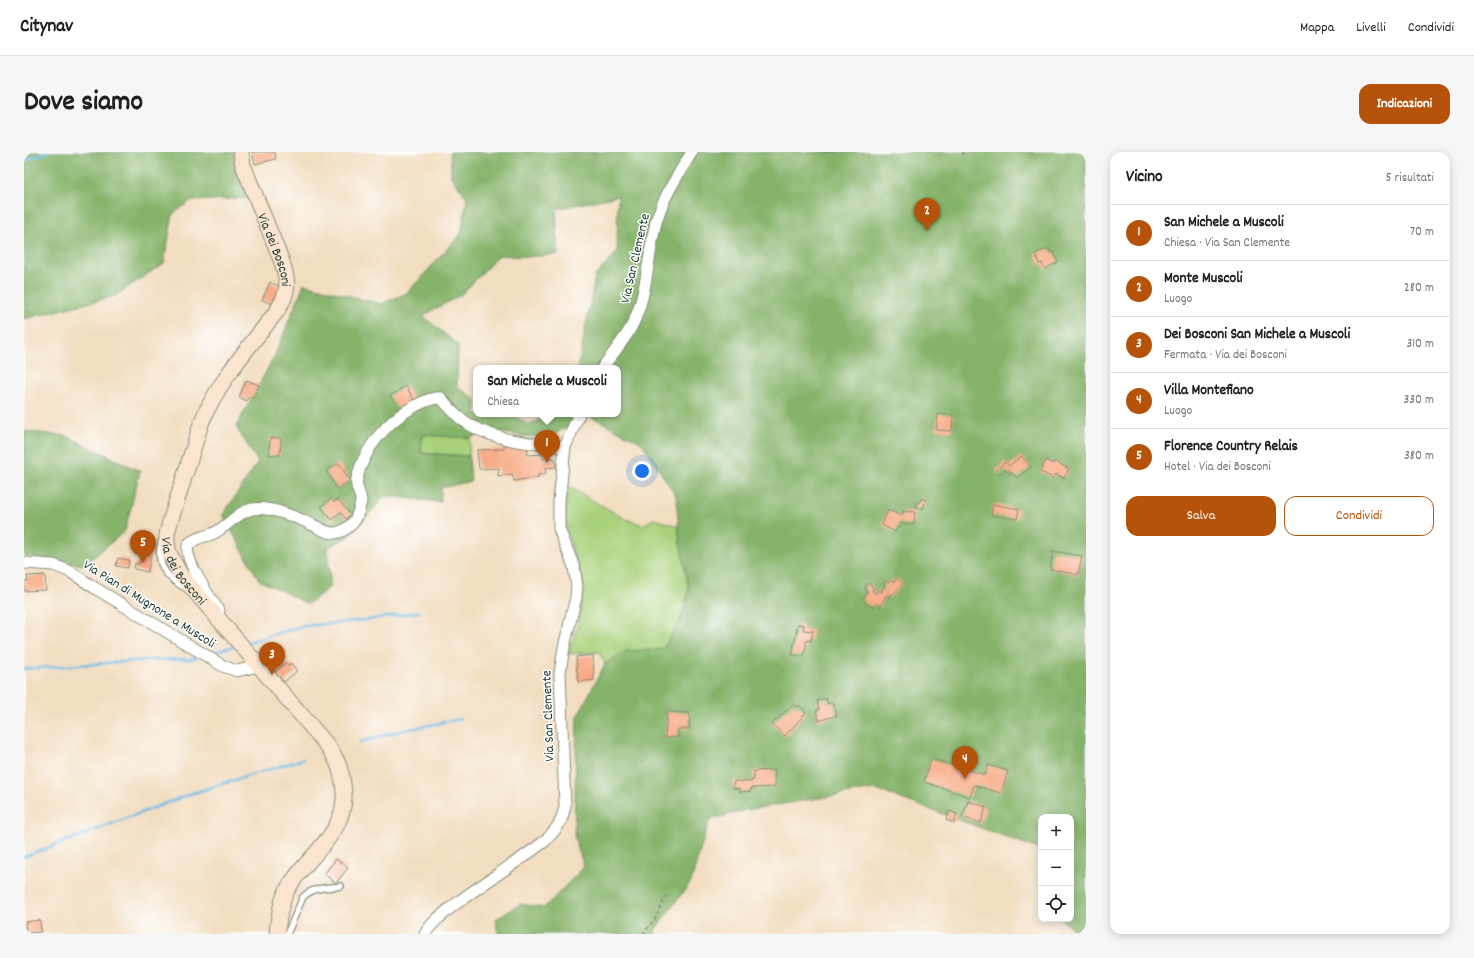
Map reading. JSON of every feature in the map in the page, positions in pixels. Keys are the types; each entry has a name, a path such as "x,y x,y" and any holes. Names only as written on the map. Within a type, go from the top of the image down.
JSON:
{"main road":[{"name":"Via dei Bosconi","path":"241,152 245,171 288,278 288,286 283,302 277,312 220,386 207,409 199,428 169,528 167,543 172,561 180,574 327,745 339,763 344,790 342,812 332,834 287,892 280,910 277,934"}],"street":[{"name":"Via San Clemente","path":"604,365 629,331 636,316 645,285 656,222 665,197 692,152"},
{"path":"236,640 192,566 187,549 189,544 196,539 223,529 241,513 253,509 276,511 307,522 328,533 336,533 351,525 356,518 361,500 356,481 360,467 374,443 389,423 403,412 435,397 441,398 460,418 469,424 491,434 526,442 565,447"},
{"name":"Via San Clemente","path":"425,934 427,929 441,916 466,896 545,841 556,830 562,819 565,806 560,673 562,654 576,597 577,586 574,567 559,529 559,501 565,447 578,417"},
{"name":"Via Pian di Mugnone a Muscoli","path":"24,563 53,565 69,570 95,588 223,666 237,671 258,666"}],"lane":[{"path":"287,934 303,897 318,889 341,886"}],"path":[{"path":"643,934 655,919 667,894"}],"green space":[{"path":"24,152 235,152 235,165 248,198 190,201 173,214 164,263 115,296 24,319"},
{"path":"450,152 1086,152 1086,934 1080,934 1065,922 1074,922 1074,814 1038,814 1038,849 874,789 746,810 709,820 691,882 654,931 657,934 498,934 496,919 520,904 544,908 584,867 574,836 577,717 605,664 626,651 663,649 681,619 689,589 680,543 676,496 642,443 592,417 621,417 621,365 579,365 595,276 617,252 618,196 556,209 558,254 527,257 499,255 462,294 423,316 458,345 457,386 473,398 473,417 516,417 529,425 544,417 581,417 551,437 522,436 489,430 470,438 422,435 421,453 469,456 471,481 441,488 441,502 385,496 349,536 327,548 331,586 308,604 259,580 223,515 258,462 236,427 275,355 304,284 381,304 407,293 461,234 467,198 451,176"},
{"path":"24,431 66,436 140,471 125,531 84,565 24,556"},
{"path":"422,435 470,438 469,456 421,453"},
{"path":"567,486 626,519 643,525 654,519 678,526 689,589 681,619 663,649 626,651 605,664 599,652 568,654 580,618 583,582 565,523"}],"building":[{"path":"252,152 275,152 276,159 255,164"},
{"path":"1049,248 1051,253 1054,252 1058,262 1045,269 1042,263 1039,264 1035,254"},
{"path":"270,282 280,287 272,304 262,300"},
{"path":"246,380 259,385 253,398 249,396 247,401 239,397"},
{"path":"406,386 414,400 398,409 390,396"},
{"path":"938,414 953,415 952,431 936,430"},
{"path":"270,438 281,438 280,455 269,455"},
{"path":"504,445 528,446 527,455 543,454 543,459 555,458 556,467 545,468 546,474 538,474 539,477 514,481 512,474 498,476 499,468 479,469 477,450 504,449"},
{"path":"1021,456 1031,467 1017,478 1011,472 1009,474 1005,470 999,474 996,470 1005,462 1009,466"},
{"path":"1046,460 1053,464 1054,461 1069,469 1064,478 1056,474 1054,478 1040,472"},
{"path":"339,463 350,481 337,489 326,471"},
{"path":"331,498 334,502 338,499 351,515 346,519 340,512 332,520 321,507"},
{"path":"921,499 925,499 924,508 916,508 916,503 919,503"},
{"path":"993,504 1019,509 1017,519 991,515"},
{"path":"888,510 902,516 903,511 915,512 914,524 903,524 901,522 895,532 882,525"},
{"path":"1053,551 1082,556 1078,575 1050,569"},
{"path":"141,553 151,555 148,572 134,569 135,563 139,564"},
{"path":"118,558 129,560 128,568 116,566"},
{"path":"45,575 46,590 24,591 24,581 28,581 27,576"},
{"path":"897,578 903,584 889,598 886,595 880,607 876,604 874,607 866,604 863,599 867,592 865,589 867,584 871,584 873,588 872,591 876,594 878,590 883,591 881,590 885,587 883,584 887,581 888,583 891,580 894,582"},
{"path":"798,624 804,625 803,630 813,631 811,641 807,640 804,656 792,655"},
{"path":"593,655 594,680 578,682 576,657"},
{"path":"286,663 288,665 291,663 297,671 284,682 275,672"},
{"path":"826,698 828,704 832,702 837,715 819,721 816,711 819,710 817,701"},
{"path":"793,704 797,707 799,705 806,713 785,736 772,724"},
{"path":"667,712 690,713 689,729 678,729 678,737 665,738"},
{"path":"931,759 985,775 988,765 1008,771 1001,793 974,785 970,797 924,782"},
{"path":"775,770 775,787 751,788 751,791 740,792 740,789 733,788 734,781 751,782 751,780 754,780 754,771"},
{"path":"968,801 986,807 981,823 962,817"},
{"path":"949,811 957,814 954,823 946,820"},
{"path":"336,859 348,868 336,883 324,874"},
{"path":"40,920 41,932 26,933 25,922"}],"waterway":[{"path":"24,161 48,152"},
{"path":"245,643 304,626 366,620 419,612"},
{"path":"210,653 234,646"},
{"path":"24,669 148,660 191,659 200,656"},
{"path":"360,742 400,731 460,719"},
{"path":"24,857 193,793 303,759"}],"place":[{"name":"Monte Muscoli","path":"927,231"},
{"name":"San Michele a Muscoli","path":"547,463"},
{"name":"Florence Country Relais","path":"143,563"},
{"name":"Dei Bosconi San Michele a Muscoli","path":"272,675"},
{"name":"Villa Montefiano","path":"965,779"}]}
